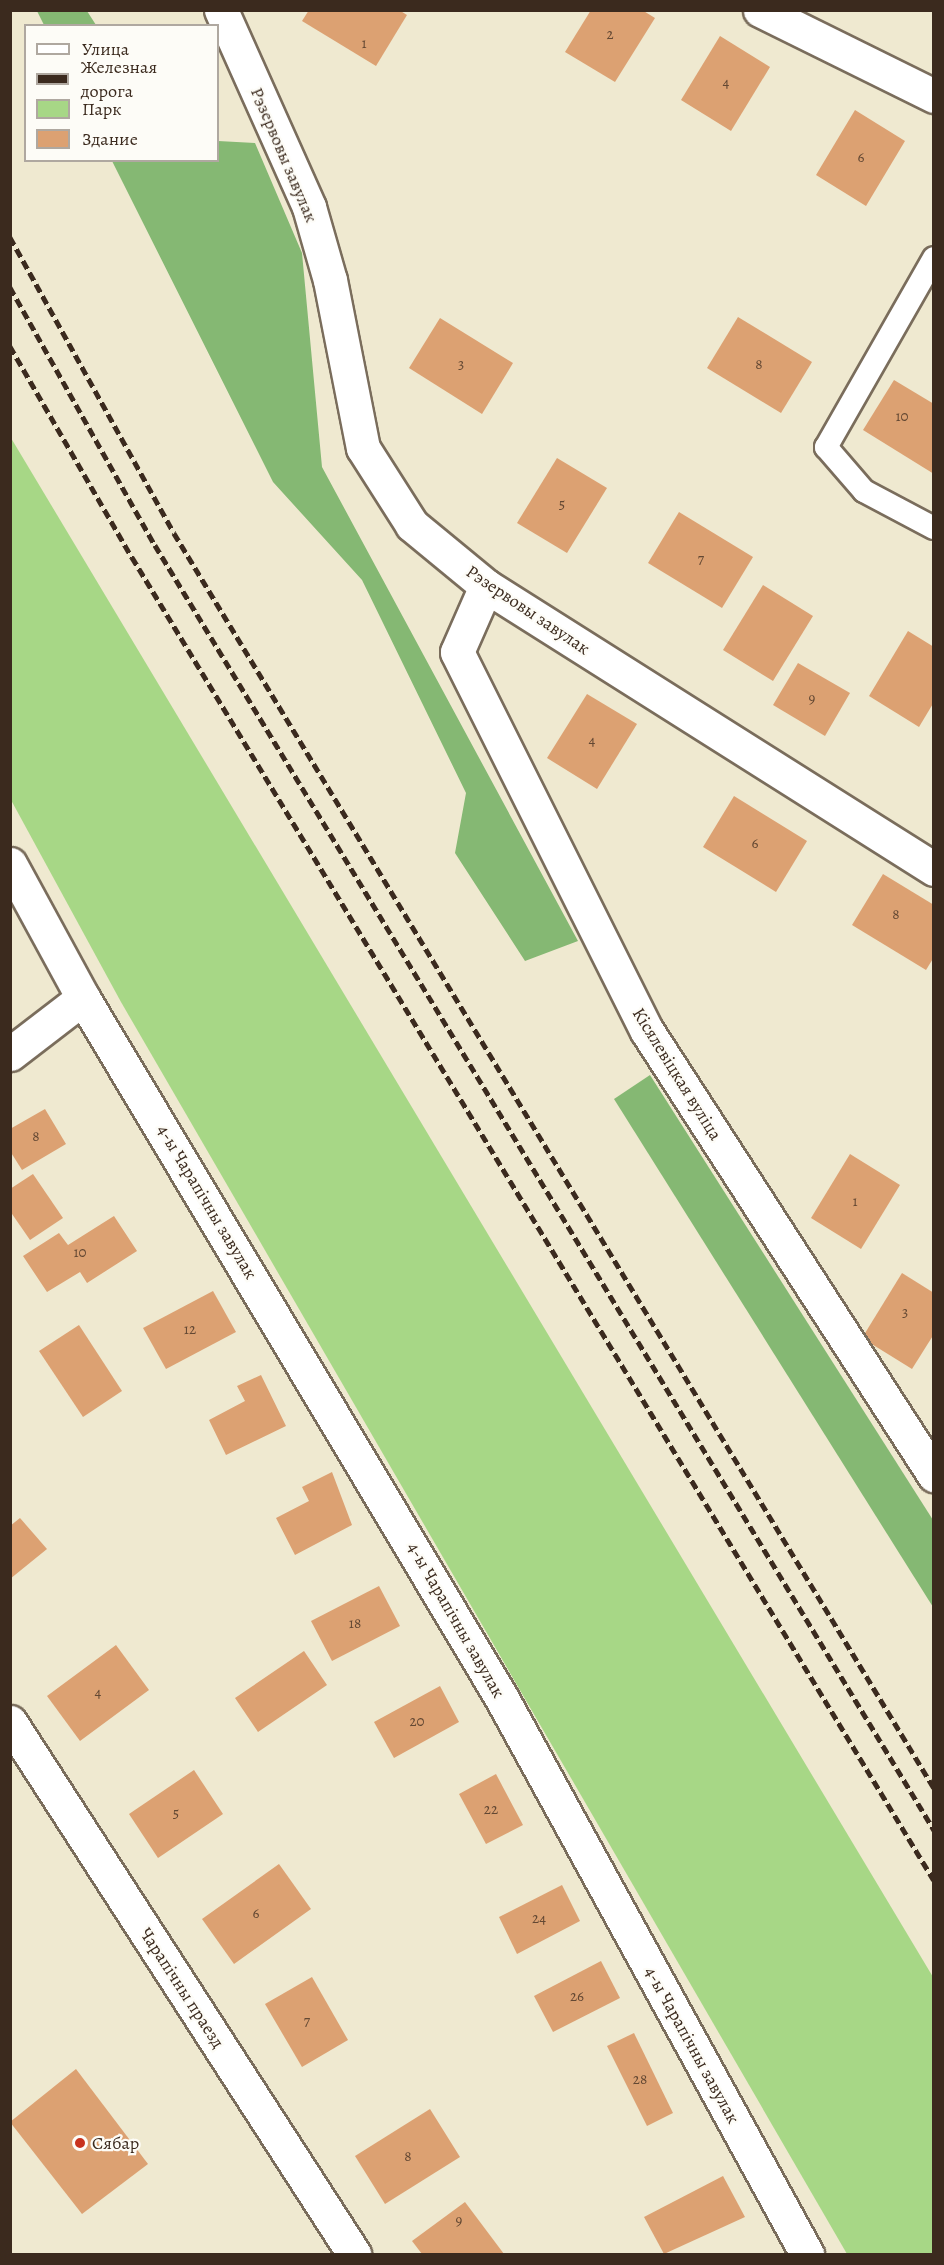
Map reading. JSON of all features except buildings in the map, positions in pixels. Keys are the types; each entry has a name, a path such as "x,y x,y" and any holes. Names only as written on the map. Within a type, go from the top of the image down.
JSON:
{"street":[{"name":"Рэзервовы завулак","path":"221,10 309,207 330,280 363,448 412,525 486,586 933,869"},
{"path":"760,10 933,96"},
{"name":"Кісялевіцкая вуліца","path":"486,586 457,652 646,1031 933,1475"},
{"name":"4-ы Чарапічны завулак","path":"10,864 83,998 501,1697 807,2254"},
{"path":"10,1054 83,998"},
{"name":"Чарапічны праезд","path":"10,1722 354,2254"}],"lane":[{"path":"933,258 826,447 864,491 933,528"}],"green space":[{"path":"37,11 87,11 95,24 44,24"},
{"path":"219,141 255,143 302,253 322,467 578,941 525,961 455,853 466,793 362,580 273,482 113,162 219,162"},
{"path":"11,438 933,1977 933,2254 847,2254 121,1002 11,800"},
{"path":"650,1075 933,1520 933,1607 614,1099"}],"railway":[{"path":"10,237 174,533 934,1788"},
{"path":"10,287 155,545 934,1830"},
{"path":"10,346 132,557 934,1880"}],"place":[{"name":"Сябар","path":"80,2143"}]}
